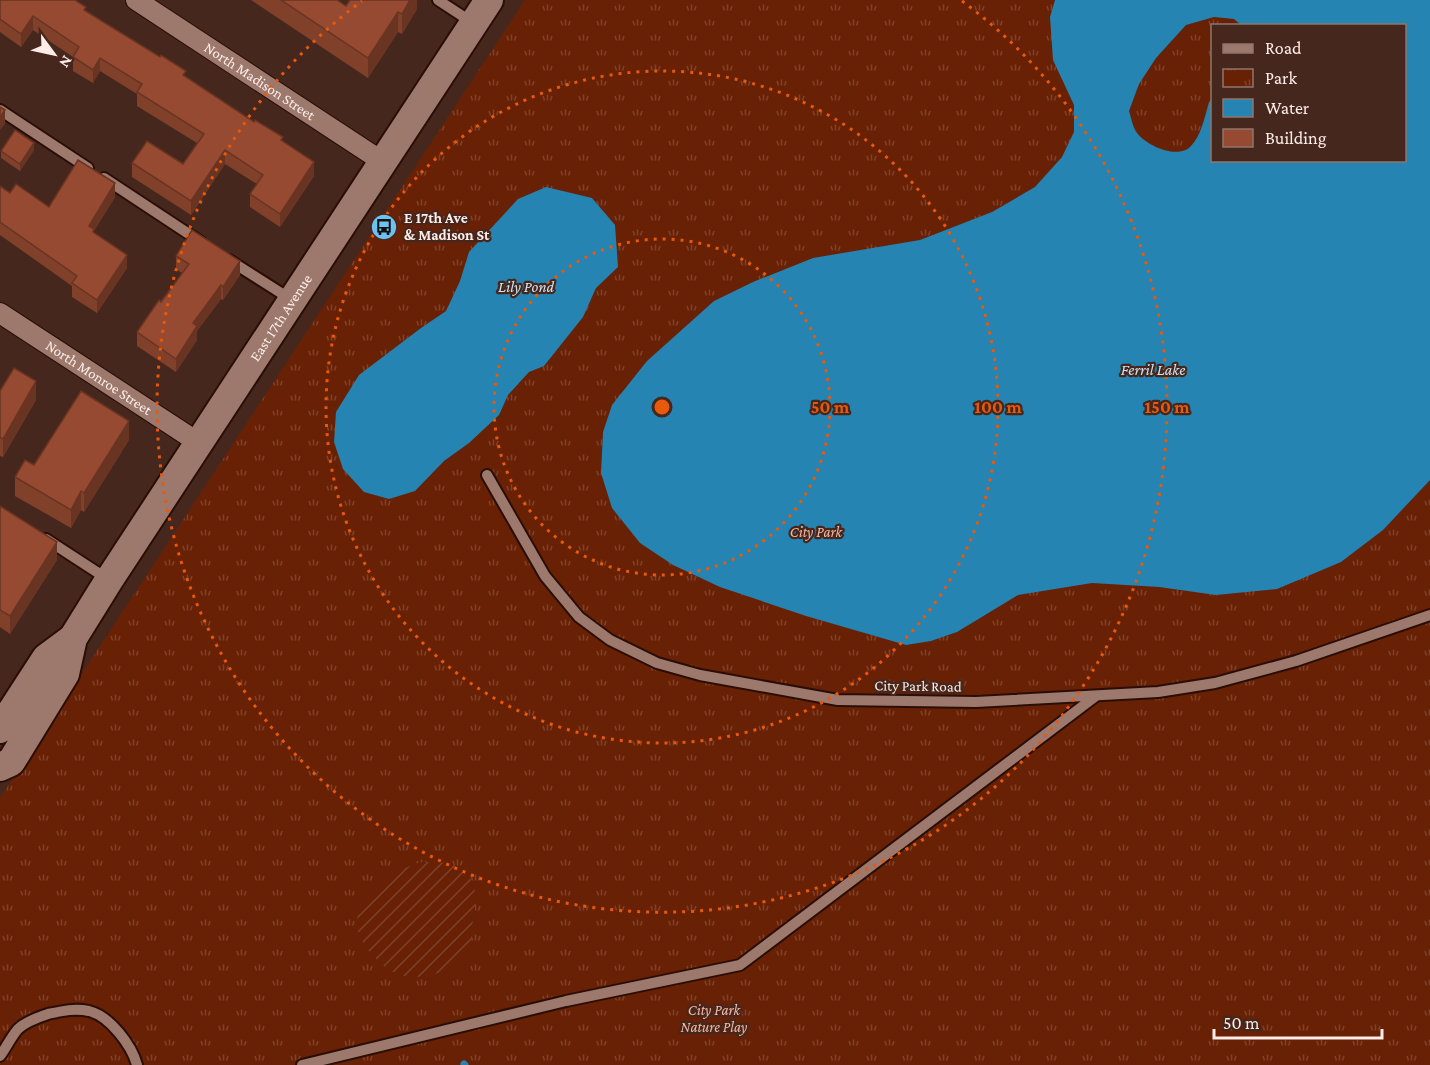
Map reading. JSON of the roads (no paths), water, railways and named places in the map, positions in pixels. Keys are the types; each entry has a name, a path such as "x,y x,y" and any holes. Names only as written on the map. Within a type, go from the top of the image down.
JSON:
{"main road":[{"name":"East 17th Avenue","path":"0,767 11,762 65,674 73,638 109,580 489,0"},
{"name":"East 17th Avenue","path":"3,718 46,658 73,638"}],"street":[{"name":"North Madison Street","path":"136,0 383,162"},
{"name":"North Monroe Street","path":"0,313 199,442"}],"lane":[{"path":"438,0 474,24"},
{"path":"0,110 292,300"},
{"name":"City Park Road","path":"487,475 545,576 579,617 610,640 657,663 700,675 838,700 976,702 1158,692 1215,683 1296,661 1430,615"},
{"path":"39,535 109,580"},
{"path":"302,1065 566,1001 740,965 1096,696"},
{"path":"0,1056 20,1028 42,1016 68,1009 92,1011 108,1022 134,1052 137,1065"}],"water":[{"name":"Ferril Lake","path":"1055,0 1430,0 1430,480 1383,530 1341,562 1277,589 1216,595 1159,587 1092,583 1018,595 957,632 931,641 906,645 806,616 720,587 673,565 640,543 612,508 601,473 603,432 612,405 647,361 714,301 753,282 813,258 920,240 992,212 1035,187 1062,157 1074,132 1074,105 1053,60 1050,17"},
{"name":"Lily Pond","path":"546,187 592,198 615,225 618,267 596,288 583,317 544,366 529,372 508,395 499,415 469,443 444,461 415,491 389,499 364,492 343,469 334,442 336,412 359,375 446,311 460,281 469,252 518,199"}],"place":[{"name":"E 17th Ave & Madison St","path":"384,227"}],"park label":[{"name":"City Park","path":"816,532"},
{"name":"City Park Nature Play","path":"714,1018"}]}
